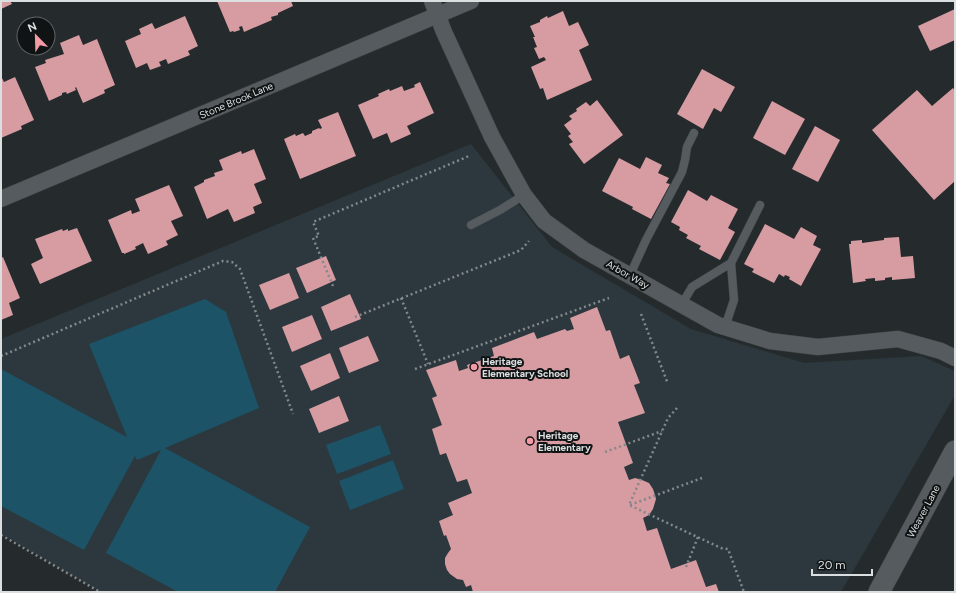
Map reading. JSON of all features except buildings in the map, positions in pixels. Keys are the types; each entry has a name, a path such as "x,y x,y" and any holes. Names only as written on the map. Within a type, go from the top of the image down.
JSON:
{"street":[{"name":"Stone Brook Lane","path":"1,198 434,8 471,1"},
{"name":"Arbor Way","path":"434,8 492,137 524,195 544,221 584,250 718,325 770,341 818,347 898,339 941,351 955,358"},
{"name":"Weaver Lane","path":"879,592 955,451"}],"lane":[{"path":"630,275 646,240 682,172 687,147 694,133"},
{"path":"471,225 500,210 524,195"},
{"path":"682,304 692,287 730,263 760,206"},
{"path":"725,327 734,300 730,263"}],"path":[{"path":"333,286 313,238 319,236 313,222 470,156"},
{"path":"355,317 521,250 529,241"},
{"path":"1,356 222,261 232,262 240,269 293,414"},
{"path":"402,298 428,364"},
{"path":"415,369 609,298"},
{"path":"641,314 668,384"},
{"path":"629,505 668,418 677,408"},
{"path":"605,452 662,431"},
{"path":"629,505 702,478"},
{"path":"629,505 721,548 728,549 744,592"},
{"path":"1,535 100,592"},
{"path":"686,567 698,537"}],"shaded area":[{"name":"Heritage Elementary School","path":"471,144 552,247 691,329 804,363 921,356 955,371 955,395 841,592 100,592 1,534 1,339"},
{"path":"205,299 226,312 259,408 165,448 310,527 275,592 178,592 106,553 161,450 137,460 135,456 84,550 1,506 1,369 127,437 89,344"},
{"path":"380,425 391,454 337,474 326,445"},
{"path":"393,460 404,489 350,510 339,481"}],"place":[{"name":"Heritage Elementary School","path":"474,367"},
{"name":"Heritage Elementary","path":"530,441"}]}
